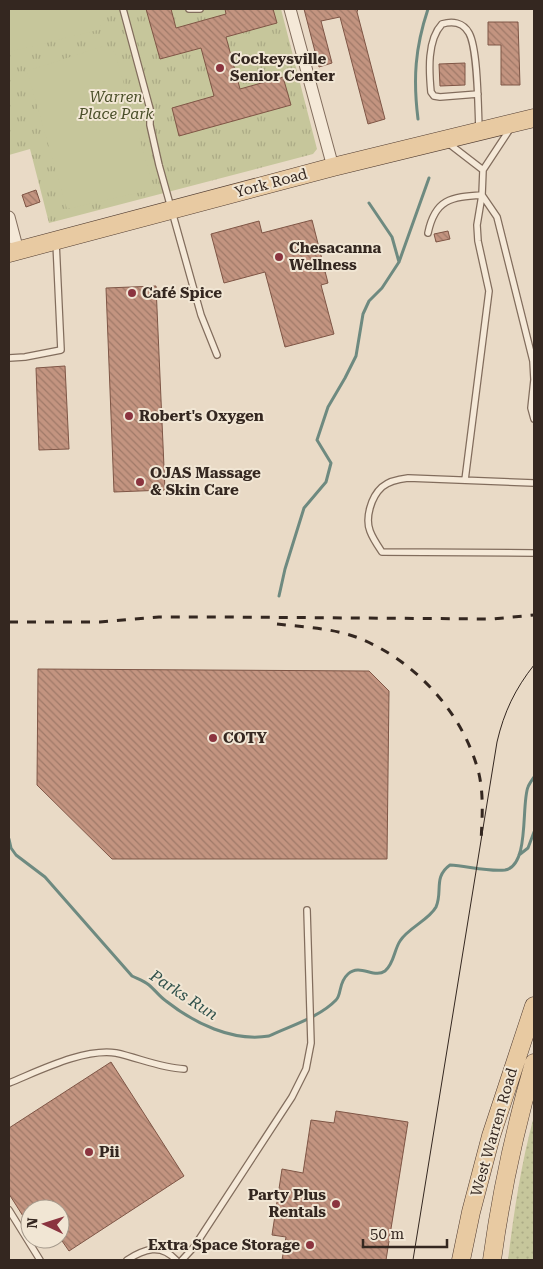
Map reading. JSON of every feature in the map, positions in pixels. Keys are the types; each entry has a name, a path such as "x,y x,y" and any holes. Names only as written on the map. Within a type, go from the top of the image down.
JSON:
{"main road":[{"name":"York Road","path":"13,252 333,167 534,118"},
{"name":"West Warren Road","path":"462,1260 471,1212 491,1136 534,1006"},
{"name":"West Warren Road","path":"492,1260 507,1169 524,1096 534,1063"}],"street":[{"path":"290,9 333,167"},
{"path":"9,217 13,252"}],"lane":[{"path":"123,9 150,108 150,125 201,316 217,354"},
{"path":"189,9 200,9"},
{"path":"478,94 440,97 434,96 431,92 430,72 433,37 442,24 451,22 463,26 468,32 474,50 478,94 479,132"},
{"path":"465,480 489,290 477,233 482,195 482,170 514,123"},
{"path":"445,140 482,170"},
{"path":"428,234 434,213 446,201 456,196 482,195"},
{"path":"482,195 497,217 533,361 534,380 531,408 534,419"},
{"path":"9,358 26,357 61,350 56,240"},
{"path":"534,483 408,478 396,480 382,487 374,499 369,512 368,522 370,532 382,552 534,554"},
{"path":"182,1260 194,1247 292,1097 306,1068 310,1056 310,986 306,910"},
{"path":"9,1083 87,1053 115,1053 170,1068 184,1069"},
{"path":"9,1210 40,1260"},
{"path":"127,1260 150,1249 168,1252 176,1260"}],"green space":[{"name":"Warren Place Park","path":"9,9 281,9 317,149 313,154 49,223 30,149 9,155"},
{"path":"9,9 105,9 107,14 98,30 9,52"},
{"path":"104,46 115,53 154,189 67,209 27,71"},
{"path":"534,1116 534,1260 508,1260 518,1188"}],"building":[{"name":"Cockeysville Senior Center","path":"146,9 171,9 176,28 226,14 225,9 273,9 277,23 226,37 240,89 283,77 291,105 179,136 172,108 214,96 201,48 160,59"},
{"path":"304,9 358,9 357,12 385,119 368,124 340,17 321,21 332,63 319,67"},
{"path":"488,22 518,22 520,85 501,85 501,45 488,45"},
{"path":"465,63 465,85 440,86 439,64"},
{"path":"36,190 40,202 26,207 22,195"},
{"path":"312,220 328,283 321,285 334,334 285,347 265,272 224,283 211,234 259,221 262,233"},
{"path":"448,231 450,239 436,242 434,234"},
{"path":"156,286 165,490 114,492 106,288"},
{"path":"65,366 69,449 39,450 36,368"},
{"name":"COTY","path":"38,669 369,671 389,691 387,859 112,859 37,785"},
{"name":"Pii","path":"111,1062 184,1176 69,1251 70,1199 20,1199 20,1211 9,1194 9,1128"},
{"name":"Party Plus Rentals","path":"336,1111 408,1122 386,1260 282,1260 286,1237 272,1235 282,1169 303,1173 311,1120 334,1123"}],"waterway":[{"path":"418,119 416,64 420,37 428,9"},
{"path":"279,596 285,569 304,508 326,482 331,463 317,440 328,407 356,356 363,314 369,301 382,288 399,262 429,178"},
{"path":"369,203 392,237 399,262"},
{"name":"Parks Run","path":"9,839 11,848 16,855 45,877 132,976 147,984 189,1017 214,1029 241,1036 269,1036 304,1021 329,1006 338,998 345,977 353,971 362,970 376,973 385,971 390,965 404,936 433,912 438,901 440,880 450,865 485,870 505,870 513,866 518,858 521,846 528,786 534,777"},
{"name":"Parks Run","path":"519,855 528,848 534,832"}],"tram line":[{"path":"413,1260 497,742 511,701 534,665"}],"railway":[{"path":"9,622 100,622 159,617 493,619 534,615"},
{"path":"277,624 327,630 356,637 398,659 434,691 462,730 479,774 482,799 481,842"}],"place":[{"name":"Cockeysville Senior Center","path":"220,68"},
{"name":"Chesacanna Wellness","path":"279,257"},
{"name":"Café Spice","path":"132,293"},
{"name":"Robert's Oxygen","path":"129,416"},
{"name":"OJAS Massage & Skin Care","path":"140,482"},
{"name":"COTY","path":"213,738"},
{"name":"Pii","path":"89,1152"},
{"name":"Party Plus Rentals","path":"336,1204"},
{"name":"Extra Space Storage","path":"310,1245"}]}
